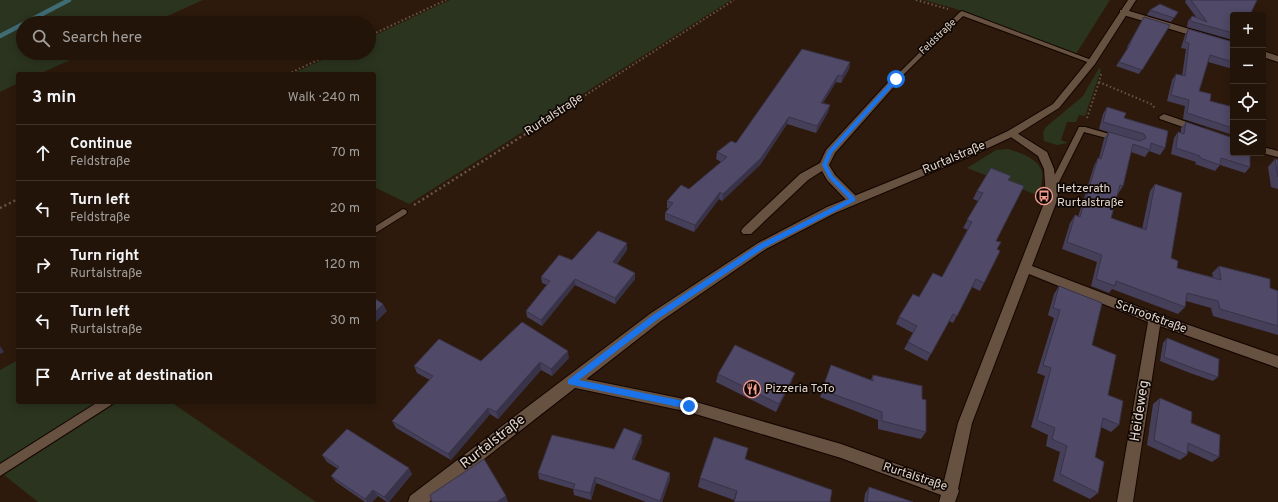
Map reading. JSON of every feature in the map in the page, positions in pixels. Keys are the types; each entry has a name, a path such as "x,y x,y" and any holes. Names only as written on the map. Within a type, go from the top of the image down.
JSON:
{"street":[{"name":"Rurtalstraße","path":"416,502 656,317 750,254 830,210 969,153 1012,133 1056,106 1091,63 1122,12 1132,0"},
{"path":"1122,12 1230,44"},
{"path":"1266,55 1278,59"},
{"name":"Feldstraße","path":"747,231 804,177 824,165 830,152 896,79"},
{"path":"1164,117 1211,134"},
{"name":"Rurtalstraße","path":"571,382 689,406 841,451 949,496 965,423 1052,198 1049,169 1043,154 1012,133"},
{"path":"1266,151 1278,154"},
{"path":"824,165 831,177 853,200"},
{"name":"Schroofstraße","path":"1026,268 1155,319 1278,362"},
{"name":"Heideweg","path":"1125,502 1155,319"}],"lane":[{"name":"Feldstraße","path":"896,79 962,13 1091,63"},
{"path":"1052,188 1082,129 1123,141"},
{"path":"376,230 404,212"},
{"path":"0,470 104,404"}],"path":[{"path":"376,33 446,0"},
{"name":"Rurtalstraße","path":"404,212 734,0"},
{"path":"916,0 962,13"},
{"path":"292,72 318,60"},
{"path":"1082,129 1085,126 1104,68 1091,63"},
{"path":"1099,82 1151,104 1164,117"},
{"path":"0,208 16,200"}],"green space":[{"path":"0,0 203,0 168,16 16,16 16,60 70,60 43,72 16,72 16,84 0,92"},
{"path":"450,0 731,0 409,204 376,188 376,72 296,72 322,60 376,60 376,35"},
{"path":"924,0 1110,0 1076,54 1021,36 956,9"},
{"path":"1099,68 1101,70 1085,116 1079,115 1076,122 1067,122 1061,140 1068,143 1057,145 1044,141 1043,132 1046,127 1083,96"},
{"path":"1008,149 1020,153 1037,163 1042,173 1042,182 1037,195 967,168 996,150"},
{"path":"16,361 16,404 96,404 0,466 0,370"},
{"path":"115,404 174,404 316,502 38,502 4,475"}],"building":[{"path":"1191,0 1257,0 1251,12 1230,12 1230,32 1190,21 1192,16 1207,22"},
{"path":"1160,4 1178,12 1174,18 1150,10"},
{"path":"1144,17 1170,25 1142,70 1119,62 1131,43"},
{"path":"1188,29 1230,41 1230,61 1210,55 1199,91 1211,94 1210,101 1230,106 1230,127 1187,113 1189,100 1171,95 1176,74 1185,76 1189,43 1185,42"},
{"path":"802,49 850,62 842,76 838,75 821,103 830,105 817,126 789,117 761,158 723,194 720,192 695,225 665,213 673,203 667,201 681,185 689,189 727,157 717,152 731,141 736,143"},
{"path":"1107,107 1126,113 1124,118 1168,131 1165,148 1151,143 1150,150 1133,144 1123,186 1120,185 1111,218 1146,230 1155,184 1182,193 1171,258 1178,261 1177,268 1221,280 1219,266 1270,279 1270,288 1278,291 1278,326 1220,309 1218,301 1187,293 1185,307 1116,281 1115,286 1096,279 1102,255 1067,242 1075,215 1080,217 1098,158 1101,159 1109,132 1140,141 1146,138 1144,134 1103,122"},
{"path":"1186,122 1230,137 1230,156 1250,156 1250,167 1221,158 1220,165 1176,148 1178,132 1184,134"},
{"path":"1275,159 1278,160 1278,177"},
{"path":"991,168 1011,176 1008,180 1024,186 996,241 1001,242 997,249 1000,251 984,283 976,279 957,316 953,314 931,354 908,342 917,326 899,317 913,294 919,297 933,273 942,277 972,222 967,220 983,193 977,191"},
{"path":"598,231 627,243 613,262 635,273 615,298 575,279 541,320 526,311 550,281 541,277 559,255 572,260"},
{"path":"1059,286 1102,303 1092,345 1116,355 1108,395 1123,401 1119,425 1103,418 1095,457 1104,462 1098,493 1060,474 1067,446 1052,439 1055,428 1037,420 1051,368 1043,365 1060,310 1053,308"},
{"path":"376,299 383,304 376,311"},
{"path":"522,322 568,351 551,369 540,362 496,412 488,408 448,454 392,421 433,376 414,366 439,339 481,361"},
{"path":"1167,338 1219,359 1218,377 1164,357"},
{"path":"735,345 795,373 779,404 718,374"},
{"path":"831,365 873,381 873,375 922,386 922,399 926,400 926,432 882,421 882,412 822,390"},
{"path":"1160,398 1192,412 1191,423 1220,435 1219,457 1188,443 1187,455 1154,440"},
{"path":"624,428 642,435 632,459 670,473 660,501 595,477 590,493 573,489 575,484 538,473 552,435 614,449"},
{"path":"347,429 409,468 384,497 373,490 365,499 331,476 339,467 322,455"},
{"path":"714,437 748,448 745,459 832,490 830,502 734,502 737,491 700,478"},
{"path":"484,459 506,496 497,502 432,502 430,495"},
{"path":"869,487 913,502 867,502"}],"waterway":[{"path":"38,16 69,0"},
{"path":"0,36 16,28"}],"place":[{"name":"Hetzerath Rurtalstraße","path":"1044,196"},
{"name":"Pizzeria ToTo","path":"752,389"}],"route":[{"path":"689,406 571,382 656,317 762,246 830,210 853,200 831,177 824,165 830,152 896,79"}]}
